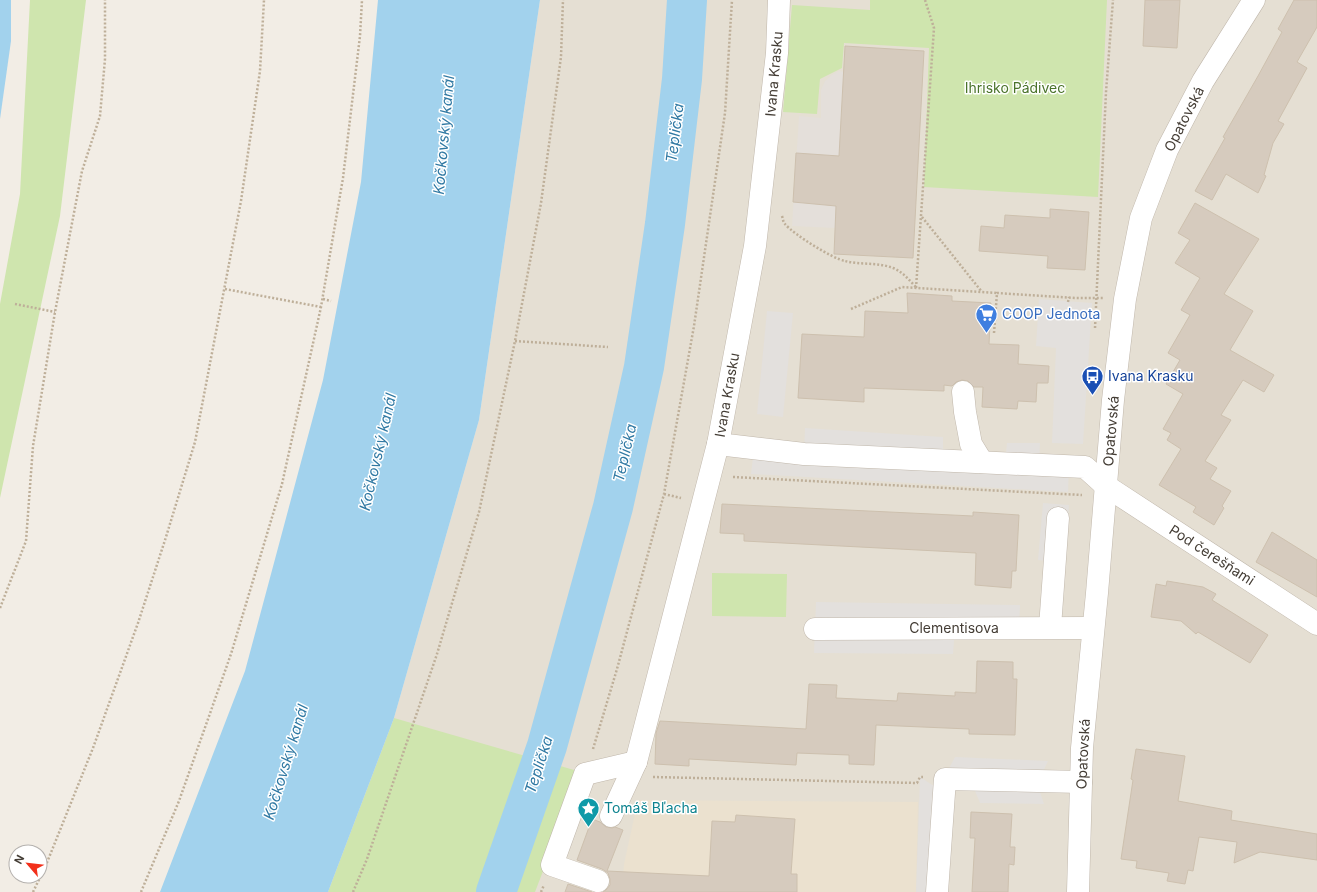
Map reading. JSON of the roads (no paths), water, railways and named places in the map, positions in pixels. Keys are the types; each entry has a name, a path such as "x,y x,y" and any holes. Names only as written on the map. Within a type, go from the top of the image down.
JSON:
{"street":[{"name":"Ivana Krasku","path":"779,0 777,53 755,246 718,444 804,454 1085,468 1097,491"},
{"name":"Opatovská","path":"1078,892 1082,748 1093,628 1097,491 1113,400 1124,307 1141,218 1167,150 1203,81 1254,0"},
{"path":"963,392 971,444 982,462"},
{"path":"611,816 636,762 718,444"},
{"name":"Pod čerešňami","path":"1097,491 1317,624"},
{"path":"1050,627 1058,518"},
{"name":"Clementisova","path":"815,629 1093,628"},
{"path":"598,881 552,865 585,774 636,762"},
{"path":"938,892 945,779 1081,782"}],"water":[{"path":"0,0 11,0 11,41 0,119"},
{"name":"Kočkovský kanál","path":"378,0 540,0 479,420 394,718 328,892 160,892 245,671 323,380 361,182"}],"waterway":[{"name":"Teplička","path":"496,892 547,746 613,507 644,367 665,224 682,79 687,0"}],"place":[{"name":"COOP Jednota","path":"987,334"},
{"name":"Ivana Krasku","path":"1092,396"},
{"name":"Tomáš Bľacha","path":"589,828"}],"park label":[{"name":"Ihrisko Pádivec","path":"1015,88"}]}
